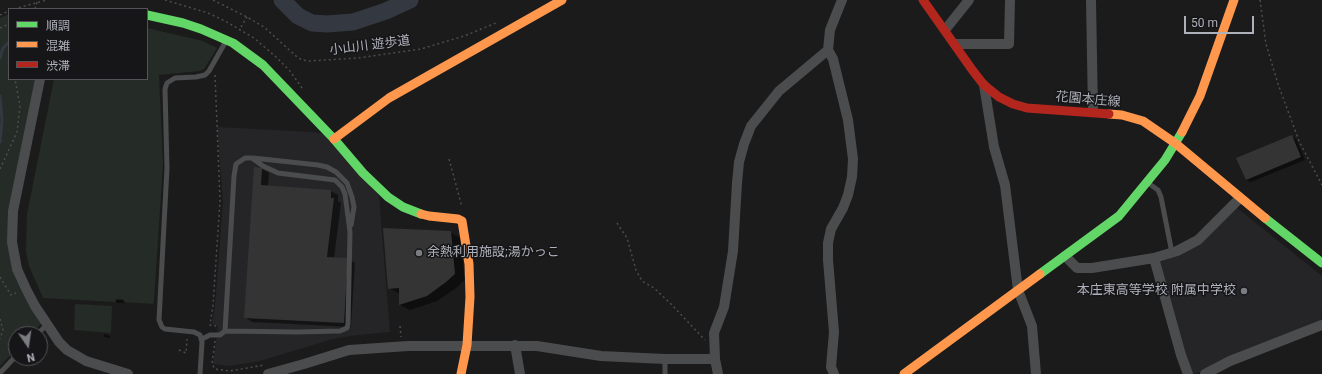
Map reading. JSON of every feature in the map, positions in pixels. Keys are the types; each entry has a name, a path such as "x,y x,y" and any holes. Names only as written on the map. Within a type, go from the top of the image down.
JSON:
{"street":[{"path":"334,139 389,98 562,0"},
{"path":"834,374 832,367 834,332 828,243 831,229 843,208 848,194 852,177 853,159 848,120 833,59 828,50 830,30 842,0"},
{"name":"花園本庄線","path":"923,0 984,85 1006,100 1027,108 1122,115 1143,121 1175,143 1240,198 1322,263"},
{"path":"944,30 969,0"},
{"path":"955,44 1009,44 1010,0"},
{"path":"1091,0 1093,112"},
{"path":"904,374 1119,216 1165,160 1175,143 1200,96 1234,0"},
{"path":"148,15 183,23 211,32 249,54 263,65 334,139 363,173 388,197 403,207 429,216 458,218 462,221 470,273 466,345 461,374"},
{"path":"718,374 714,333 724,307 733,251 739,162 751,126 779,91 828,50"},
{"path":"40,80 13,211 12,242 15,260 26,289 47,325 59,342 67,350 92,364 128,374"},
{"path":"984,85 994,147 1005,185 1018,290 1032,326 1036,374"},
{"path":"1065,256 1076,268 1092,268 1154,258 1172,253 1198,240 1240,198"},
{"path":"1154,258 1181,355 1188,374"},
{"path":"1205,374 1230,361 1322,325"},
{"path":"267,369 306,369 349,350 408,346 515,345 550,347 601,356 665,359 715,355"},
{"path":"515,345 520,374"}],"lane":[{"path":"200,374 202,339 200,335 194,332 165,329 162,327 159,320 167,168 165,89 169,80 205,75 209,71 226,40"},
{"path":"202,339 210,335 220,335 225,331 340,331 347,328 350,232 354,207 347,183 336,172 318,165 252,158 245,158 236,164 234,176 225,331"},
{"path":"252,158 262,166 278,172 335,180 342,187 345,194 350,232"},
{"path":"1148,182 1158,190 1161,197 1172,253"},
{"path":"665,359 665,374"},
{"path":"0,373 8,364"}],"path":[{"path":"17,8 47,0"},
{"name":"小山川 遊歩道","path":"213,0 247,16 264,27 297,57 302,60 314,61 358,58 421,49 464,36 498,22"},
{"path":"1260,0 1266,44 1276,78 1300,141 1322,185"},
{"path":"35,8 37,2"},
{"path":"241,27 247,16"},
{"path":"216,326 210,326 214,305 220,201 214,78 218,69"},
{"path":"0,168 17,132 20,106 15,80"},
{"path":"449,159 461,201 463,213 462,221"},
{"path":"617,223 627,238 636,270 642,280 654,288 671,304 715,355"},
{"path":"0,277 11,295 26,289"},
{"path":"0,319 3,330 0,340"},
{"path":"398,340 402,334 400,326"},
{"path":"179,350 186,353 187,337"},
{"path":"212,340 215,340 212,364 215,369 230,371 267,369"}],"shaded area":[{"path":"8,14 8,80 35,80 8,214 8,237 15,277 21,291 41,324 39,326 8,326 8,358 0,366 0,18"},
{"path":"148,28 203,41 217,48 204,69 199,71 159,75 163,164 153,304 123,302 123,299 116,299 115,302 43,298 29,266 26,252 27,214 54,80 148,80"},
{"path":"217,127 312,132 323,134 379,196 390,332 333,339 260,361 230,366 213,364 218,326 212,324 215,306 223,202"},
{"name":"本庄東高等学校 附属中学校","path":"1236,207 1322,276 1322,323 1203,372 1192,374 1190,373 1158,259 1169,256"},
{"path":"75,304 112,306 111,333 74,330"}],"building":[{"path":"1292,135 1301,157 1246,180 1236,158"},
{"path":"254,167 262,168 261,185 331,190 331,198 334,198 327,257 348,258 344,323 244,318"},
{"name":"余熱利用施設;湯かっこ","path":"383,228 451,231 455,274 427,296 399,305 399,288 388,289"}],"waterway":[{"path":"282,0 298,16 312,23 327,24 353,22 386,11 410,0"},
{"path":"0,58 3,48 8,43"},
{"path":"0,96 2,120 0,142"}],"traffic: fast":[{"path":"148,15 183,23 233,43 263,65 334,139 363,173 388,197 403,207 421,214"},
{"path":"1040,274 1119,216 1165,160 1182,132"},
{"path":"1265,218 1322,263"}],"traffic: slow":[{"path":"334,139 389,98 562,0"},
{"path":"1182,132 1200,96 1234,0"},
{"path":"1109,114 1122,115 1143,121 1175,143 1265,218"},
{"path":"421,214 458,219 462,221 469,264 470,297 467,345 461,374"},
{"path":"904,374 1040,274"}],"traffic: jam":[{"path":"923,0 973,71 984,85 999,97 1013,104 1027,108 1109,114"}],"place":[{"name":"余熱利用施設;湯かっこ","path":"419,253"},
{"name":"本庄東高等学校 附属中学校","path":"1244,291"}]}
